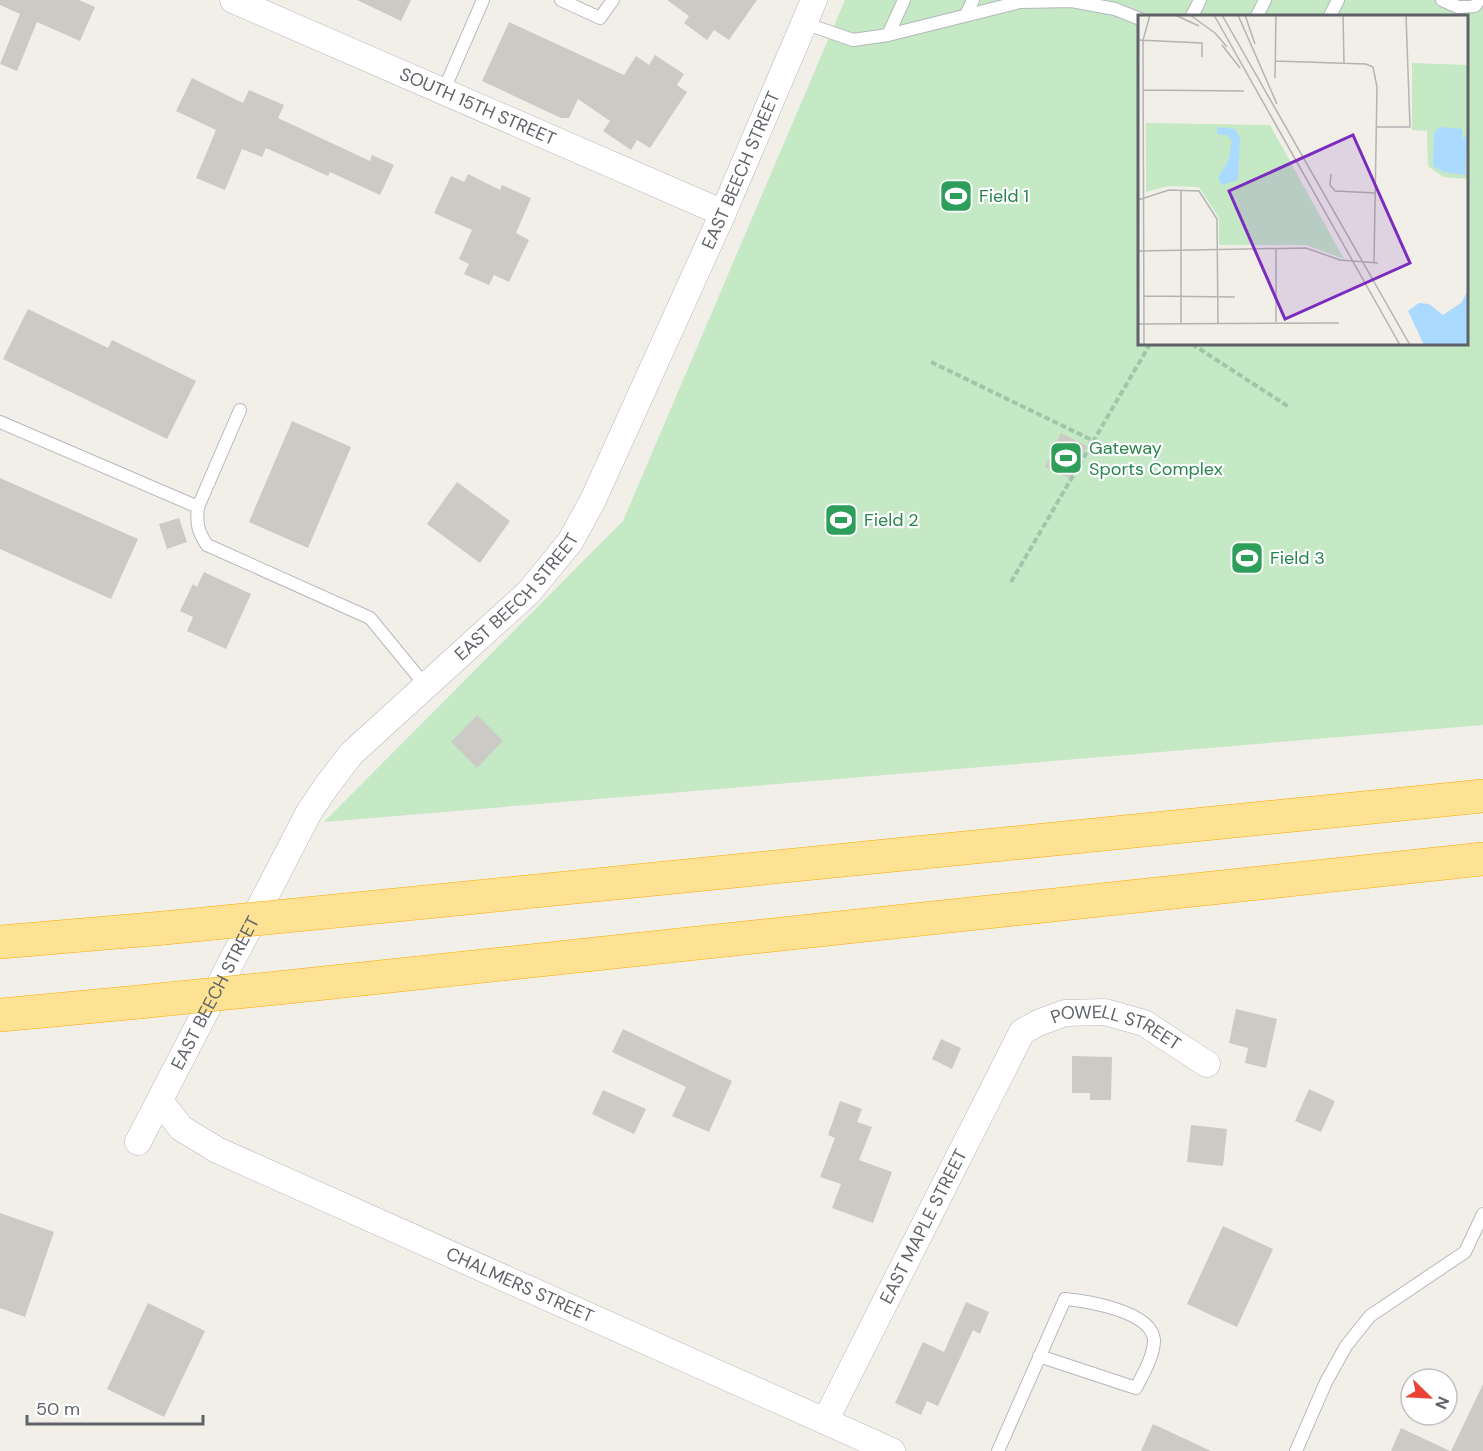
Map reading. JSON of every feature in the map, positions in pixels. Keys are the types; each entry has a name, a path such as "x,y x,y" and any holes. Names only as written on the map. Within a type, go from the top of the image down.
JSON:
{"highway":[{"path":"1241,820 1483,785"},
{"path":"0,942 316,914 1483,796"},
{"path":"0,1015 287,987 1483,859"}],"street":[{"name":"SOUTH 15TH STREET","path":"233,0 723,213"},
{"name":"EAST BEECH STREET","path":"138,1142 309,812 328,784 352,753 529,592 570,542 593,500 723,213 809,11"},
{"name":"POWELL STREET","path":"1022,1032 1065,1013 1105,1012 1144,1023 1207,1064"},
{"name":"EAST MAPLE STREET","path":"825,1421 1022,1032"},
{"name":"CHALMERS STREET","path":"160,1101 182,1128 217,1150 892,1451"}],"lane":[{"path":"443,92 483,0"},
{"path":"561,0 600,18 613,0"},
{"path":"888,35 904,0"},
{"path":"966,15 973,0"},
{"path":"1192,15 1200,0"},
{"path":"1258,15 1265,0"},
{"path":"1330,15 1338,0"},
{"path":"1442,0 1458,7 1474,6 1479,0"},
{"path":"809,11 853,40 888,35 1020,2 1072,1 1117,4 1138,18"},
{"path":"240,410 198,507 196,522 200,535 207,545 370,618 425,685"},
{"path":"0,422 198,507"},
{"path":"1296,1451 1326,1382 1346,1346 1370,1316 1465,1252 1483,1214"},
{"path":"998,1451 1039,1356 1065,1299 1095,1302 1136,1317 1149,1328 1154,1338 1148,1362 1136,1389 1039,1356"}],"path":[{"path":"1011,582 1149,345"},
{"path":"1194,345 1289,406"},
{"path":"931,362 1094,441"}],"green space":[{"name":"Gateway Sports Complex","path":"845,0 1483,0 1483,725 324,822 623,521"}],"building":[{"path":"0,0 79,0 95,7 80,41 37,22 17,71 0,64 20,14 0,5"},
{"path":"357,0 411,0 401,21"},
{"path":"667,0 757,0 729,40 714,30 707,40 684,23 689,16"},
{"path":"509,22 624,75 636,56 649,65 655,55 684,74 677,85 687,92 650,148 637,140 631,150 603,131 610,121 578,99 569,118 561,118 482,81"},
{"path":"192,78 243,103 249,90 284,105 278,118 370,161 372,155 394,165 380,195 330,172 328,176 266,148 262,157 242,149 225,190 196,178 216,130 176,111"},
{"path":"468,174 500,190 502,185 531,198 516,233 529,240 509,282 494,275 489,285 464,274 469,264 459,259 472,230 434,213 451,176 464,182"},
{"path":"28,309 108,348 112,340 196,381 167,439 3,359"},
{"path":"292,421 351,447 308,548 249,522"},
{"path":"1061,433 1087,446 1071,479 1045,467"},
{"path":"0,478 138,539 111,599 0,549"},
{"path":"457,482 510,521 480,563 427,524"},
{"path":"179,518 187,542 167,549 159,524"},
{"path":"204,572 251,594 226,649 187,631 193,617 180,611 193,584 197,587"},
{"path":"477,715 503,741 477,768 451,742"},
{"path":"1236,1009 1277,1019 1266,1068 1245,1063 1248,1048 1229,1043"},
{"path":"623,1029 732,1081 709,1132 672,1116 686,1087 612,1052"},
{"path":"941,1039 961,1048 952,1069 932,1059"},
{"path":"1072,1056 1112,1057 1111,1100 1090,1100 1090,1093 1072,1093"},
{"path":"1309,1089 1335,1101 1321,1132 1295,1121"},
{"path":"603,1090 646,1109 634,1134 592,1114"},
{"path":"840,1101 862,1109 857,1122 872,1127 859,1160 892,1172 873,1223 832,1208 841,1184 820,1177 835,1138 828,1135"},
{"path":"1191,1125 1227,1129 1223,1166 1187,1162"},
{"path":"0,1213 54,1232 25,1317 0,1308"},
{"path":"1223,1226 1273,1249 1237,1327 1187,1304"},
{"path":"966,1302 989,1312 980,1334 973,1330 938,1406 927,1401 921,1415 895,1403 923,1342 944,1352"},
{"path":"148,1303 205,1331 164,1417 107,1389"},
{"path":"1483,1384 1483,1451 1451,1451"},
{"path":"1153,1424 1211,1451 1141,1451"},
{"path":"1401,1428 1450,1451 1391,1451"}],"place":[{"name":"Field 1","path":"956,196"},
{"name":"Gateway Sports Complex","path":"1066,458"},
{"name":"Field 2","path":"841,520"},
{"name":"Field 3","path":"1247,558"}]}
